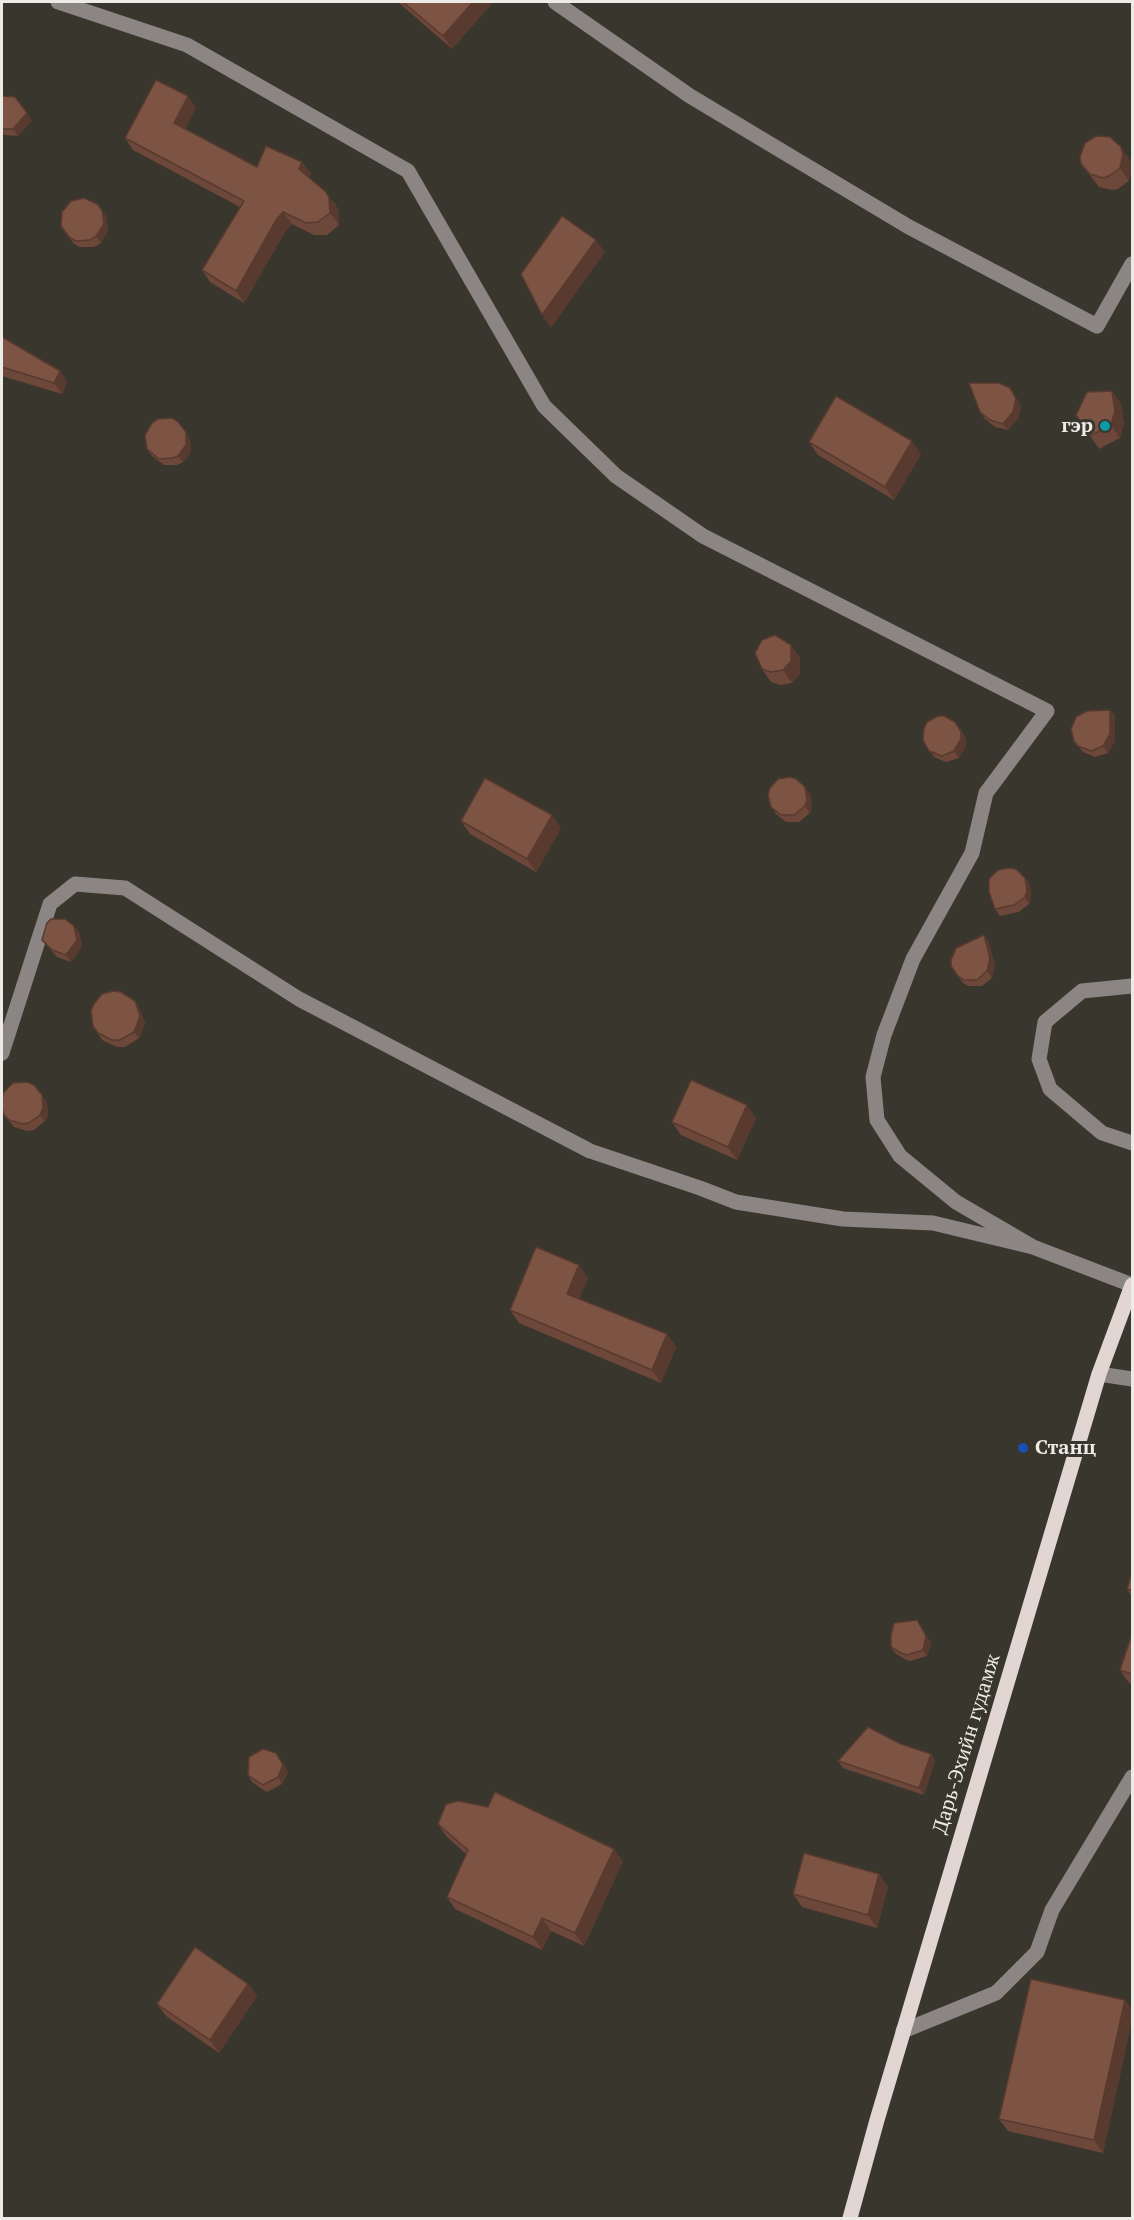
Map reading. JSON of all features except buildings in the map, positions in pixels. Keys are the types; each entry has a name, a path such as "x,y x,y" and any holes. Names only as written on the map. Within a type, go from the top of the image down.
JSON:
{"main road":[{"name":"Дарь-Эхийн гудамж","path":"850,2218 903,2031 1098,1374 1132,1285"}],"street":[{"path":"58,2 187,45 408,171 544,406 616,476 703,536 1047,711 986,793 972,853 913,959 884,1035 873,1077 877,1120 900,1156 956,1203 1033,1247"},
{"path":"555,2 690,96 785,153 909,227 1097,326 1132,264"},
{"path":"2,1053 50,904 75,884 125,888 298,999 590,1151 736,1202 843,1219 933,1223 1033,1247 1132,1285"},
{"path":"1132,986 1082,991 1045,1022 1040,1059 1050,1089 1102,1133 1132,1143"},
{"path":"1098,1374 1132,1379"},
{"path":"903,2031 996,1993 1037,1952 1052,1910 1132,1776"}],"place":[{"name":"гэр","path":"1105,426"},
{"name":"Станц","path":"1023,1448"}]}
